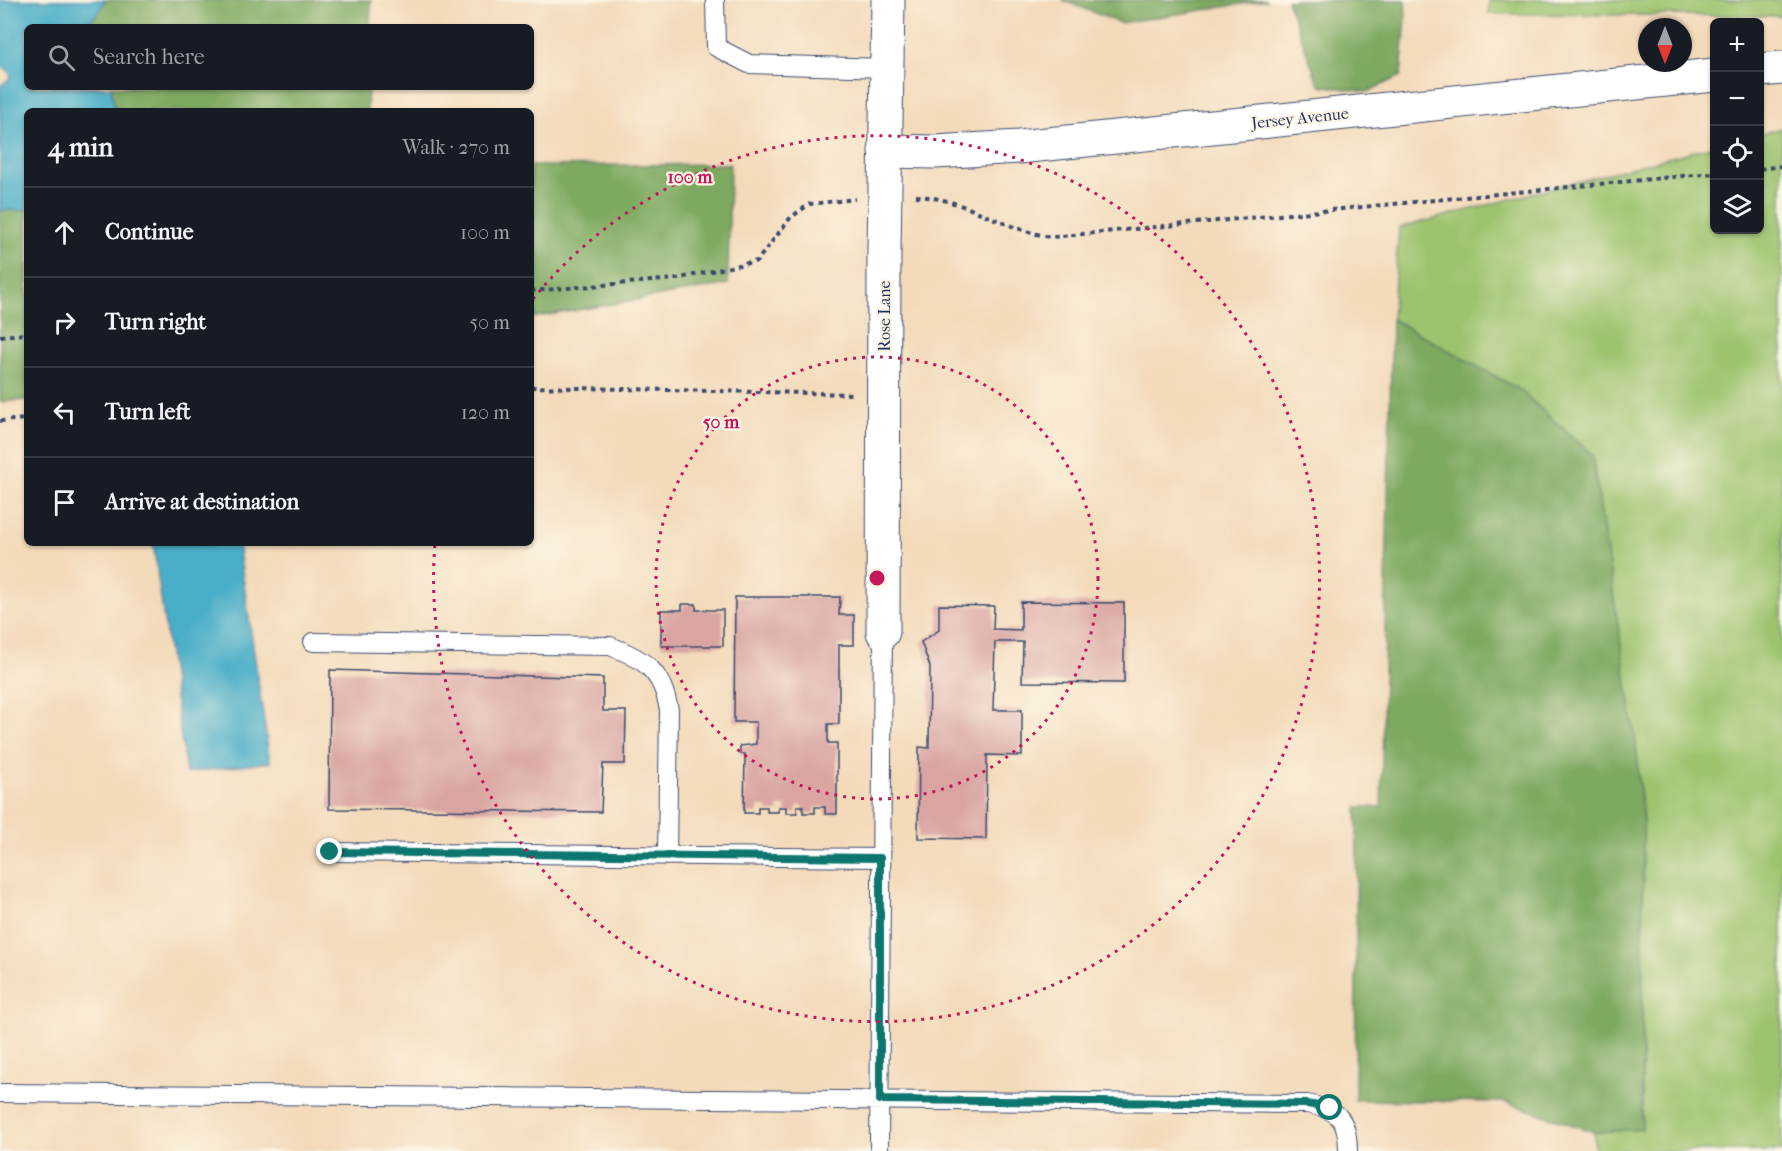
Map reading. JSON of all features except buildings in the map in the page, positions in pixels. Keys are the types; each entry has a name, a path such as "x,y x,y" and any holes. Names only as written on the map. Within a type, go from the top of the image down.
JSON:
{"street":[{"name":"Rose Lane","path":"883,632 883,394 888,0"},
{"path":"1764,70 1782,68"},
{"name":"Jersey Avenue","path":"885,151 935,152 1019,147 1710,75"}],"lane":[{"path":"715,0 716,47 749,64 887,68"},
{"path":"879,1151 883,632"},
{"path":"313,642 610,646 636,656 654,671 665,689 669,710 667,856"},
{"path":"330,852 880,858"},
{"path":"0,1093 1307,1104 1330,1108 1337,1116 1343,1124 1348,1151"}],"path":[{"path":"1764,168 1782,166"},
{"path":"1052,237 1710,173"},
{"path":"534,291 676,279 757,261"},
{"path":"0,336 24,334"},
{"path":"534,387 883,394"},
{"path":"0,421 24,419"}],"green space":[{"path":"105,0 371,0 370,24 85,24 99,12"},
{"path":"1062,0 1267,0 1120,23"},
{"path":"1287,0 1405,0 1406,17 1401,76 1367,92 1319,85"},
{"path":"1489,0 1782,0 1782,16 1489,14"},
{"path":"112,90 368,90 367,108 114,108"},
{"path":"1782,128 1782,1151 1595,1151 1594,1132 1642,1129 1643,824 1636,744 1592,455 1520,390 1392,319 1399,228 1710,147 1710,234 1764,234 1764,133"},
{"path":"730,164 728,284 534,317 534,166"},
{"path":"0,210 24,210 24,400 0,402"},
{"path":"1392,319 1520,390 1592,455 1636,744 1643,824 1642,1129 1594,1132 1505,1102 1355,1100 1357,807 1381,807"}],"water":[{"path":"0,0 105,0 92,19 83,24 24,24 24,90 112,90 114,108 24,108 24,210 0,210 0,86 11,77 9,71 0,66"},
{"path":"153,546 238,546 270,762 186,773"}],"route":[{"path":"330,852 880,858 880,1100 1307,1104 1330,1108"}]}
